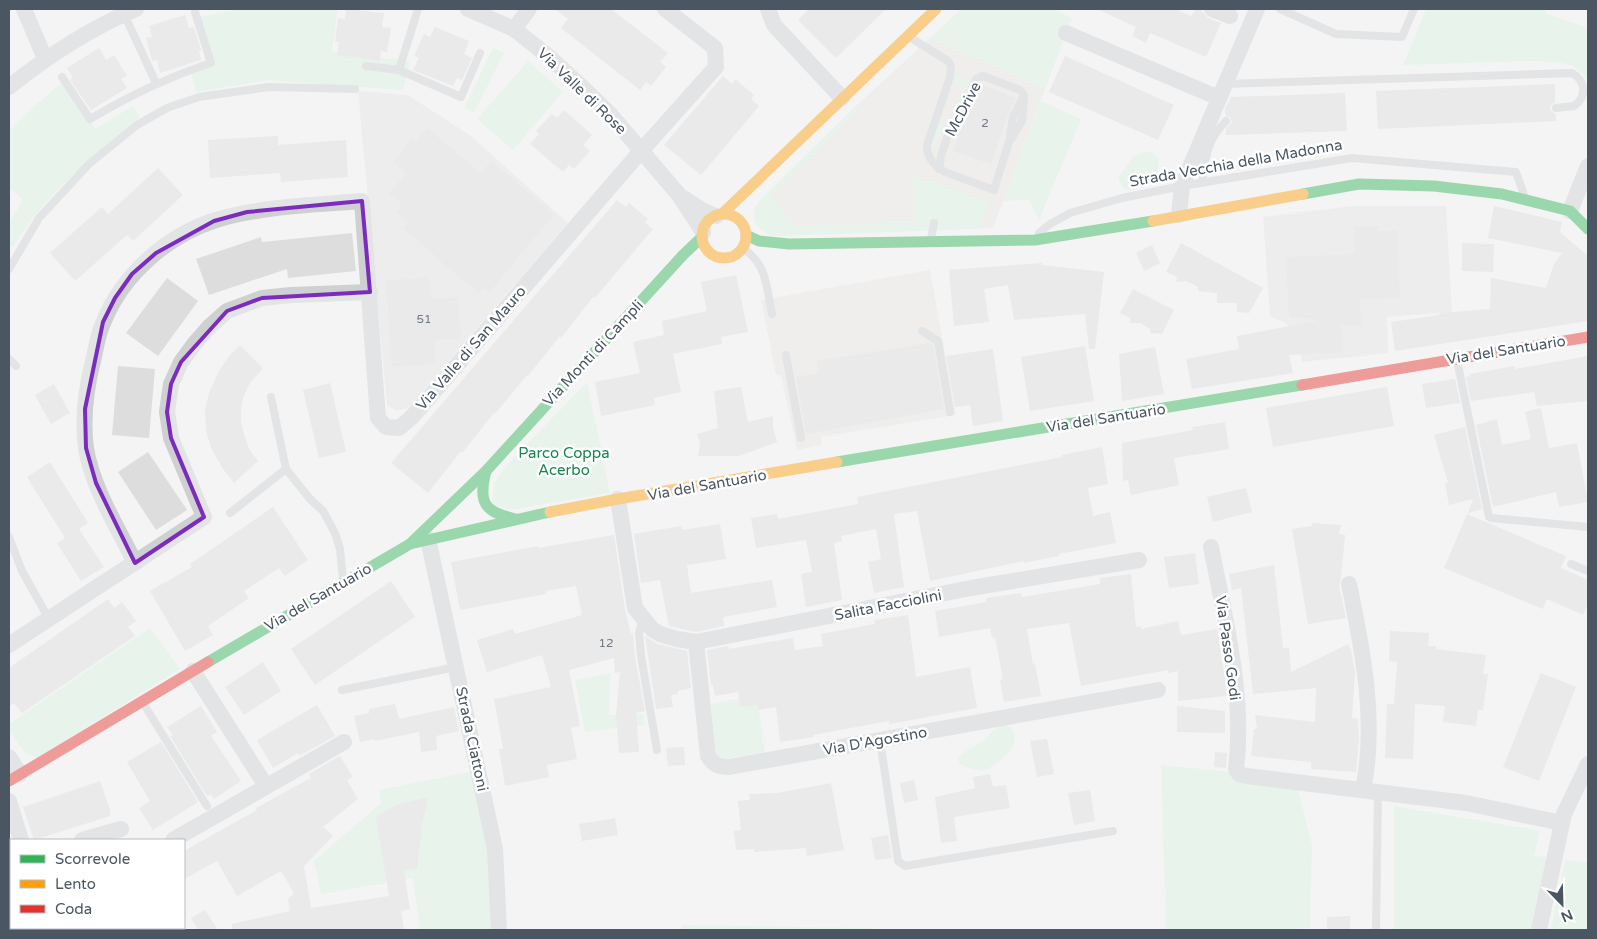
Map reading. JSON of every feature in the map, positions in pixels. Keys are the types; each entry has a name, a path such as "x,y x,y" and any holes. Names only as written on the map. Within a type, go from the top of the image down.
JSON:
{"street":[{"path":"24,9 45,59"},
{"name":"Via Valle di Rose","path":"468,9 514,29 581,86 610,114 679,195 702,234"},
{"path":"514,29 529,9"},
{"path":"641,151 716,67 715,48 666,9"},
{"path":"768,9 774,25 842,98"},
{"path":"719,215 728,214 738,219 746,234 743,248 732,257 718,258 707,250 702,234 708,222 719,215 759,180 936,9"},
{"path":"1212,9 1230,16"},
{"path":"1179,216 1182,186 1257,9"},
{"path":"9,87 45,59 89,31 130,11"},
{"path":"1066,33 1222,91"},
{"name":"Via Valle di San Mauro","path":"135,563 96,484 86,448 85,409 90,374 103,322 115,298 132,274 156,253 181,235 214,221 247,212 362,201 378,418 386,427 399,428 418,411 641,151"},
{"path":"1570,212 1588,166"},
{"path":"738,219 741,205 759,180"},
{"path":"746,234 759,241 780,244 1035,240 1359,184 1434,186 1502,194 1570,212 1588,229"},
{"name":"Via Valle di Rose","path":"679,195 702,210 719,215"},
{"name":"Via Monti di Campli","path":"424,539 702,234"},
{"path":"9,645 204,517 171,438 167,412 171,384 181,362 209,327 227,311 262,298 370,292"},
{"name":"Via del Santuario","path":"15,778 344,582 424,539 622,497 1588,337"},
{"path":"486,471 481,495 485,504 494,514 516,519"},
{"name":"Salita Facciolini","path":"622,497 635,608 652,629 677,640 696,642 971,588 1140,560"},
{"name":"Strada Ciattoni","path":"424,539 456,667 495,849 499,930"},
{"name":"Via Passo Godi","path":"1211,547 1235,676 1237,720 1236,769 1239,774 1466,803 1562,822"},
{"path":"1349,584 1358,628 1370,721 1368,768 1371,791"},
{"name":"Via D'Agostino","path":"696,642 708,756 720,767 730,767 1158,690"},
{"path":"193,671 266,786"},
{"path":"175,839 344,742"},
{"path":"9,757 15,778"},
{"path":"1539,930 1564,814 1588,764"},
{"path":"9,801 21,839"},
{"path":"86,839 121,829"}],"lane":[{"path":"399,70 418,9"},
{"path":"1280,9 1336,34 1402,37 1414,9"},
{"path":"130,11 156,83"},
{"path":"62,77 90,119 156,83 211,63 195,12"},
{"path":"908,36 948,61 951,66 950,77 927,145 929,156 934,165 939,169"},
{"path":"366,66 399,70 461,97 480,53"},
{"path":"1222,91 1572,73 1582,83 1584,92 1582,97 1574,106 1556,108"},
{"name":"McDrive","path":"984,76 1024,93 1024,98 1013,117 1009,142 994,190 939,169 948,135 957,124 976,79 984,76"},
{"path":"9,269 39,218 89,164 137,125 167,108 199,97 269,87 355,89"},
{"path":"1202,183 1210,141 1216,131 1226,121"},
{"name":"Strada Vecchia della Madonna","path":"1035,240 1040,231 1070,213 1122,198 1182,186 1352,158 1516,172 1525,199"},
{"path":"930,242 934,223"},
{"path":"743,248 754,257 764,270 772,314"},
{"path":"922,331 938,341 950,412"},
{"path":"786,356 801,438"},
{"path":"1457,358 1489,517 1588,527"},
{"path":"9,359 16,366"},
{"path":"271,397 286,469 310,499 323,511 335,533 340,549 344,582"},
{"path":"230,513 286,469"},
{"path":"9,537 22,571 49,619"},
{"path":"1571,564 1588,571"},
{"path":"643,620 638,633 657,750"},
{"path":"342,690 456,667"},
{"path":"142,701 207,806"},
{"path":"880,740 898,861 905,866 1113,831"},
{"path":"1371,791 1376,930"}],"highlighted area":[{"path":"362,201 370,292 262,298 227,311 181,362 171,384 167,412 171,438 204,517 135,563 96,483 86,448 85,409 103,322 115,298 132,274 156,253 214,221 247,212"}],"shaded area":[{"path":"930,38 1045,89 993,228 772,236 757,226 754,214 755,207 761,199 858,104"},
{"path":"358,91 408,95 471,136 568,223 408,408 397,411 387,405"},
{"path":"1353,206 1446,206 1452,312 1387,317 1388,353 1302,362 1299,338 1291,337 1287,324 1270,316 1263,217"},
{"path":"930,270 956,415 821,437 822,445 797,450 781,375 776,375 761,300"}],"green space":[{"path":"240,9 338,9 332,52 410,61 403,90 268,80 196,92 191,71 213,64 198,17"},
{"path":"961,9 1052,9 1072,18 1045,89 930,38"},
{"path":"1426,9 1546,9 1545,13 1588,28 1588,82 1584,75 1573,66 1562,63 1531,61 1403,65"},
{"path":"493,48 504,53 474,113 464,108"},
{"path":"528,61 563,92 513,150 477,119"},
{"path":"956,75 972,81 955,123 939,134 933,150 937,162 929,148 938,124 948,127 964,86 954,82"},
{"path":"64,81 95,129 133,106 140,117 59,188 35,215 13,247 9,244 9,223 23,200 9,188 9,131 34,106"},
{"path":"1041,101 1081,119 1039,220 1029,200 1003,201"},
{"path":"854,108 857,111 772,196 794,226 913,221 913,175 989,202 979,229 772,236 761,229 757,225 754,216 761,199"},
{"path":"1145,151 1153,153 1159,159 1158,172 1143,186 1137,189 1126,189 1118,178 1134,156"},
{"name":"Parco Coppa Acerbo","path":"587,382 610,493 510,510 492,504 494,483 506,466"},
{"path":"150,628 180,669 37,758 25,753 9,731 9,724"},
{"path":"610,673 609,715 643,714 644,725 585,732 575,680"},
{"path":"757,698 765,752 724,759 716,754 711,704"},
{"path":"1006,725 1012,729 1015,740 1011,749 1000,761 984,770 973,769 960,764 958,759 964,753 984,740 995,729"},
{"path":"1161,765 1223,771 1298,790 1312,845 1310,928 1298,928 1298,930 1166,930"},
{"path":"474,771 491,863 496,928 482,930 420,930 413,878 321,894 314,861 381,803 379,790"},
{"path":"1394,806 1540,831 1534,856 1547,857 1532,930 1394,930"},
{"path":"1565,860 1588,862 1588,930 1551,930"},
{"path":"682,925 870,928 878,930 682,930"}],"building":[{"path":"346,9 384,13 382,27 391,28 387,52 381,51 380,61 337,55 339,42 335,42 338,18 345,19"},
{"path":"555,9 611,9 668,53 660,62 666,67 651,86 646,82 640,90 561,28 568,19"},
{"path":"809,9 886,9 836,58 798,20"},
{"path":"1097,9 1175,9 1191,16 1196,9 1202,11 1208,18 1221,23 1206,57 1150,33 1146,43 1132,36 1136,27"},
{"path":"185,15 189,28 194,27 201,50 199,51 201,60 160,73 157,60 152,61 146,38 152,37 149,26"},
{"path":"435,27 469,41 464,54 472,58 462,80 457,78 453,86 413,70 419,58 414,56 424,34 430,37"},
{"path":"99,48 106,60 114,55 127,76 121,79 127,88 91,110 70,80 73,78 67,68"},
{"path":"1065,56 1174,105 1158,140 1049,92"},
{"path":"723,76 732,84 735,79 754,95 751,99 759,106 701,175 664,145"},
{"path":"980,84 1016,98 991,164 953,151"},
{"path":"1555,84 1555,102 1550,108 1556,114 1556,121 1378,129 1376,91"},
{"path":"1345,93 1347,131 1226,135 1226,129 1232,122 1230,117 1226,116 1225,109 1231,97"},
{"path":"564,110 592,135 583,145 590,151 574,169 569,165 563,172 530,144 539,134 536,131 552,114 557,118"},
{"path":"427,128 481,173 491,161 554,214 489,293 483,288 479,293 403,228 408,222 396,212 402,204 389,194 406,173 393,162 412,139 415,142"},
{"path":"278,136 278,145 346,140 348,177 281,182 280,173 210,178 208,140"},
{"path":"158,168 183,195 133,241 127,235 75,281 50,253 102,207 108,214"},
{"path":"617,200 626,207 629,203 648,219 645,223 653,229 595,298 593,297 561,338 560,336 528,376 494,413 462,453 461,451 428,493 391,463"},
{"path":"1494,206 1562,222 1560,232 1588,256 1588,321 1395,351 1391,322 1439,315 1440,313 1490,309 1491,278 1546,288 1554,264 1562,253 1488,238"},
{"path":"1378,226 1378,231 1397,230 1400,298 1360,299 1361,325 1341,325 1343,352 1289,355 1293,373 1192,389 1186,359 1239,349 1237,336 1317,321 1316,319 1289,317 1286,257 1355,254 1354,227"},
{"path":"352,233 356,271 288,278 287,269 209,295 196,259 261,237 262,242"},
{"path":"1181,243 1263,288 1249,313 1237,312 1237,303 1217,303 1217,293 1198,291 1198,287 1186,281 1176,282 1177,277 1166,272"},
{"path":"1462,243 1494,244 1493,272 1462,271"},
{"path":"1152,245 1160,263 1144,271 1136,253"},
{"path":"1042,263 1042,265 1104,272 1095,349 1089,349 1085,314 1014,320 1008,285 984,289 989,322 954,326 949,270"},
{"path":"736,275 748,332 721,337 722,344 673,354 681,392 654,398 655,405 601,416 595,382 640,373 633,342 664,335 662,321 707,311 701,282"},
{"path":"429,277 431,299 458,297 461,339 434,341 436,364 392,367 386,281"},
{"path":"167,278 198,301 158,356 126,333"},
{"path":"1133,289 1174,310 1162,334 1150,333 1150,329 1140,323 1130,323 1130,318 1120,313"},
{"path":"933,344 944,409 806,434 796,377 818,373 817,361"},
{"path":"240,345 263,368 250,383 243,398 241,409 241,422 244,434 249,449 258,461 234,483 212,450 206,431 205,410 209,393 219,371 229,356"},
{"path":"1085,346 1094,401 1030,411 1021,357"},
{"path":"1155,347 1164,394 1122,401 1119,354"},
{"path":"993,349 1003,421 973,426 970,405 955,407 946,356"},
{"path":"1588,356 1588,401 1537,406 1534,392 1471,401 1466,377 1470,376 1470,374 1515,366 1515,369"},
{"path":"118,366 155,369 149,438 112,435"},
{"path":"1455,379 1460,403 1426,408 1422,384"},
{"path":"330,383 346,452 319,458 303,390"},
{"path":"54,384 70,413 51,424 35,395"},
{"path":"741,387 748,422 773,416 773,428 777,442 739,456 698,456 700,443 697,434 718,428 714,391"},
{"path":"1387,387 1394,426 1273,447 1266,408"},
{"path":"1541,408 1549,448 1577,443 1588,502 1559,507 1556,492 1493,507 1476,425 1497,419 1502,445 1531,439 1525,412"},
{"path":"1225,422 1229,449 1174,458 1179,485 1131,495 1128,480 1123,481 1122,443 1193,430 1192,427"},
{"path":"1465,427 1482,509 1468,513 1473,499 1449,505 1445,483 1448,483 1434,435"},
{"path":"1102,447 1108,484 1088,488 1093,516 1110,512 1116,543 930,581 917,511 894,514 904,587 874,593 868,562 881,559 876,529 841,536 842,541 834,543 842,600 806,607 801,574 812,572 806,540 756,548 751,518 777,514 778,519 858,504 857,497 1062,457 1062,455"},
{"path":"148,452 187,510 156,530 118,472"},
{"path":"50,462 88,523 79,529 104,567 81,581 57,543 65,538 27,477"},
{"path":"1246,488 1252,512 1213,522 1207,497"},
{"path":"273,507 308,560 285,576 279,568 244,591 249,598 208,626 213,635 185,651 150,591 192,567 190,564"},
{"path":"1467,514 1566,556 1561,568 1588,580 1588,603 1583,615 1547,599 1543,609 1444,568"},
{"path":"1312,523 1341,525 1339,534 1345,535 1339,586 1346,618 1308,624 1292,529 1312,526"},
{"path":"720,524 726,559 687,565 691,593 772,580 777,607 723,617 724,626 696,632 669,626 660,580 641,583 634,534 681,526 682,530"},
{"path":"614,535 625,610 631,634 633,634 635,657 645,711 636,713 639,752 619,753 616,715 620,672 615,673 614,658 569,670 580,726 571,728 577,759 547,765 549,777 505,786 499,749 503,749 494,699 551,687 542,655 487,672 477,640 513,629 515,634 582,615 576,586 546,591 546,594 460,610 451,562 538,546 538,548"},
{"path":"1195,553 1199,584 1169,588 1164,557"},
{"path":"1274,565 1283,648 1289,648 1291,672 1348,644 1351,650 1355,672 1352,718 1358,719 1359,739 1356,772 1311,769 1311,762 1251,756 1254,729 1257,729 1255,715 1315,722 1316,688 1253,694 1241,588 1232,590 1229,574"},
{"path":"1131,574 1136,627 1141,626 1141,629 1178,621 1181,635 1217,629 1226,696 1178,701 1178,671 1168,673 1168,670 1081,686 1069,623 1027,629 1041,696 1004,702 1000,680 1003,679 995,637 992,638 990,628 939,637 935,611 986,602 986,598 1021,593 1022,597 1100,584 1100,578"},
{"path":"391,581 415,617 315,685 291,649"},
{"path":"108,599 114,608 122,602 136,621 128,627 135,636 22,713 14,703 9,706 9,668"},
{"path":"908,615 916,677 970,667 977,708 889,724 889,721 813,735 814,737 780,742 776,707 758,710 758,705 740,707 738,692 715,696 713,685 711,685 707,650 728,646 729,649 793,638 795,650 823,646 821,634 875,624 874,620"},
{"path":"1390,631 1429,633 1428,646 1436,646 1436,649 1486,655 1483,674 1488,674 1483,710 1478,710 1476,726 1443,722 1445,706 1415,704 1413,759 1385,758 1387,704 1394,704 1397,662 1389,661"},
{"path":"645,636 657,644 687,651 691,688 671,695 673,707 656,709"},
{"path":"263,662 281,691 244,715 225,687"},
{"path":"1541,673 1576,687 1539,781 1503,767"},
{"path":"395,704 399,719 454,707 459,731 436,736 437,750 421,752 419,732 375,741 374,739 360,742 354,716 369,713 369,709"},
{"path":"317,705 335,736 299,756 298,753 273,768 257,740"},
{"path":"201,706 217,732 211,736 241,781 214,799 211,794 207,796 170,736 173,735 167,727"},
{"path":"1177,706 1225,711 1225,733 1177,732"},
{"path":"1047,739 1054,774 1037,777 1030,741"},
{"path":"161,742 198,802 153,830 139,808 150,801 127,762"},
{"path":"684,747 685,765 668,766 666,748"},
{"path":"1215,752 1227,753 1226,768 1214,767"},
{"path":"340,756 353,777 347,780 358,799 323,827 333,836 304,866 311,908 389,896 376,817 396,805 428,797 422,825 417,869 404,871 410,909 401,911 404,930 232,930 232,924 290,911 288,899 294,893 281,871 237,896 217,861 185,878 185,850 311,778 309,774"},
{"path":"990,774 993,787 1006,785 1010,808 954,817 957,841 941,843 935,797 975,788 973,777"},
{"path":"914,780 918,800 904,803 900,783"},
{"path":"100,781 110,810 110,816 34,839 23,807"},
{"path":"831,783 844,850 807,856 806,848 754,852 754,849 736,850 734,831 741,830 738,801 750,800 749,794 777,793"},
{"path":"1090,790 1095,821 1074,825 1068,793"},
{"path":"615,818 618,835 582,841 579,824"},
{"path":"888,835 892,858 875,860 871,838"},
{"path":"205,910 218,930 198,930 191,918"},
{"path":"1350,916 1350,930 1327,930 1327,917"}],"traffic: fast":[{"path":"1303,194 1359,184 1434,186 1502,194 1570,211 1588,229"},
{"path":"746,235 759,241 789,244 1035,240 1153,221"},
{"path":"411,543 486,471 683,255 702,237"},
{"path":"837,462 1302,385"},
{"path":"486,471 483,491 486,504 497,513 516,519"},
{"path":"208,662 410,544 550,512"}],"traffic: slow":[{"path":"722,214 936,9"},
{"path":"1153,221 1303,194"},
{"path":"720,214 728,214 740,220 746,236 740,252 728,258 720,258 708,252 702,240 702,232 708,220 720,214"},
{"path":"550,512 837,462"}],"traffic: jam":[{"path":"1302,385 1588,337"},
{"path":"9,781 208,662"}]}
